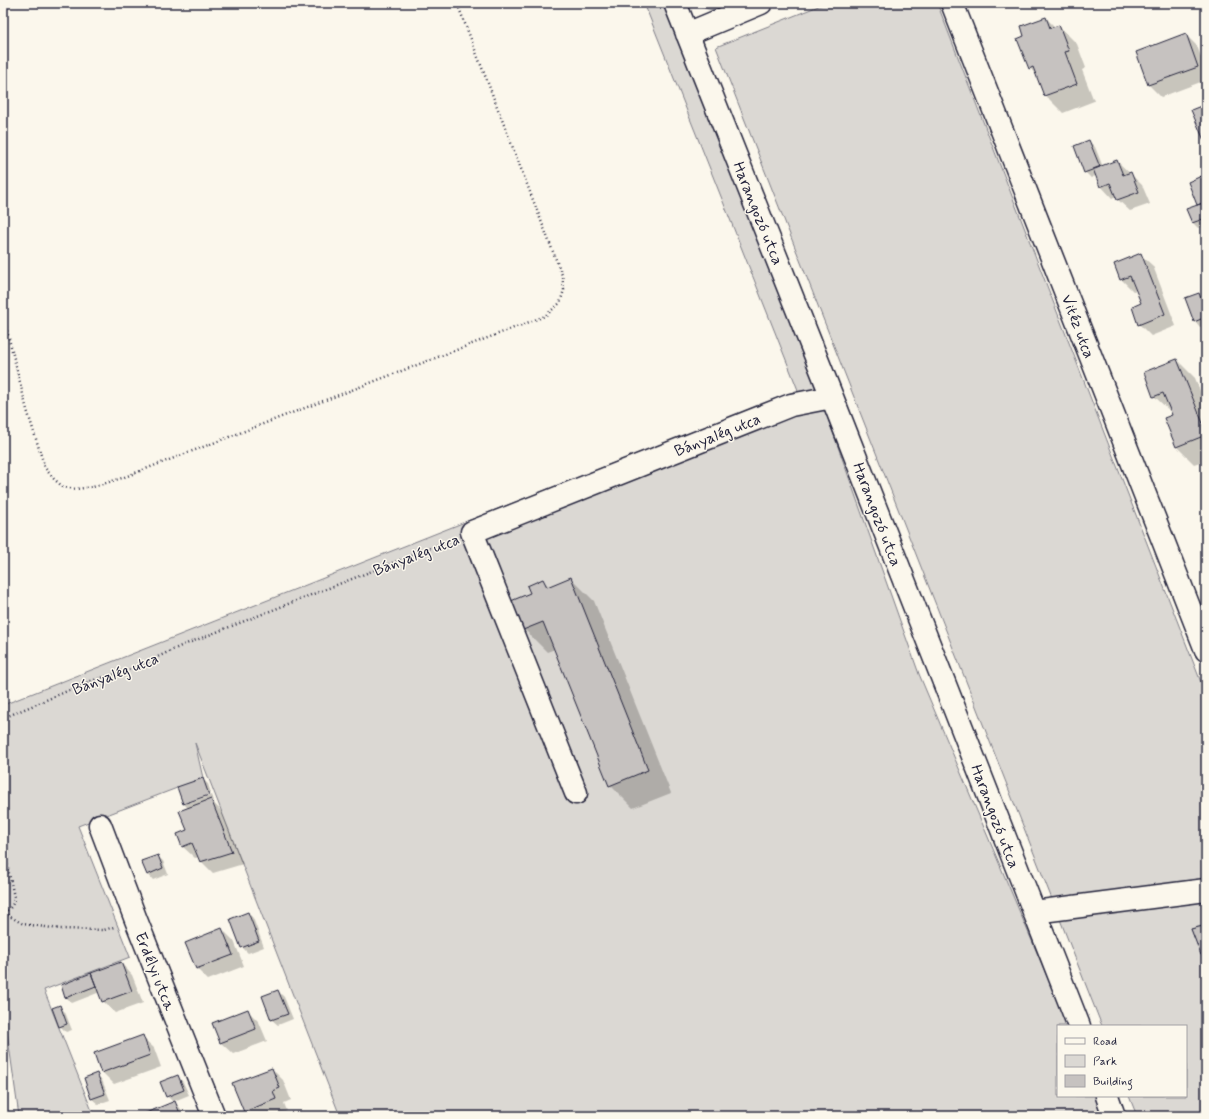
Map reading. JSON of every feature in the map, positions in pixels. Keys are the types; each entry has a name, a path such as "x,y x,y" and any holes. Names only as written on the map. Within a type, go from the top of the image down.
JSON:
{"street":[{"name":"Harangozó utca","path":"675,3 832,397 1079,1025"},
{"path":"687,34 761,3"},
{"name":"Vitéz utca","path":"952,3 1206,650"},
{"name":"Bányalég utca","path":"472,532 791,405 832,397"},
{"path":"472,532 576,792"},
{"name":"Erdélyi utca","path":"100,825 214,1116"},
{"path":"1034,912 1206,890"},
{"path":"1107,1097 1114,1116"}],"path":[{"path":"3,315 27,410 45,468 63,487 76,489 93,487 122,478 545,316 560,303 564,290 562,274 457,3"},
{"name":"Bányalég utca","path":"3,720 8,716 91,681 134,668 181,646 472,532"},
{"path":"3,845 14,897 14,903 10,909 4,913 23,924 60,929 104,930 136,920"}],"green space":[{"path":"644,3 666,3 826,413 919,674 1068,1025 1057,1025 1057,1097 1097,1097 1105,1116 340,1116 195,743 203,778 78,826 130,957 44,990 94,1116 19,1116 3,1003 3,705 798,390"},
{"path":"699,3 735,3 721,8 706,9"},
{"path":"826,3 937,3 1206,695 1206,925 1191,929 1206,967 1206,1116 1137,1116 1129,1097 1187,1097 1187,1025 1102,1025 716,47"}],"building":[{"path":"1046,17 1050,28 1059,25 1069,51 1065,52 1077,84 1044,96 1033,67 1029,69 1017,39 1024,36 1021,26"},
{"path":"1186,33 1198,67 1148,85 1136,52"},
{"path":"1206,104 1206,145 1191,110"},
{"path":"1089,140 1100,167 1084,173 1074,146"},
{"path":"1117,160 1123,175 1131,172 1139,192 1117,200 1110,183 1100,187 1093,169"},
{"path":"1206,174 1206,202 1197,205 1188,182"},
{"path":"1206,202 1206,218 1192,223 1186,209"},
{"path":"1141,253 1165,314 1138,325 1132,307 1141,303 1130,276 1120,280 1114,264"},
{"path":"1199,293 1206,312 1206,317 1194,322 1185,298"},
{"path":"1177,359 1206,431 1206,435 1176,447 1164,418 1172,415 1163,393 1153,397 1144,372"},
{"path":"571,577 648,770 609,786 543,622 523,630 511,601 530,593 527,586 543,579 547,587"},
{"path":"203,778 209,795 183,804 177,787"},
{"path":"211,799 232,852 200,862 192,843 182,847 177,834 187,830 179,811"},
{"path":"158,855 163,868 147,875 141,861"},
{"path":"248,912 259,941 241,948 230,919"},
{"path":"1203,926 1206,931 1206,954 1201,955 1191,929"},
{"path":"222,928 233,955 196,969 185,943"},
{"path":"121,962 132,991 102,1002 91,973"},
{"path":"91,973 96,986 65,998 61,985"},
{"path":"278,990 288,1014 271,1020 262,996"},
{"path":"60,1005 67,1024 59,1027 52,1008"},
{"path":"248,1009 256,1029 220,1043 212,1023"},
{"path":"143,1035 150,1055 101,1073 94,1053"},
{"path":"272,1068 280,1088 273,1091 276,1099 244,1112 232,1083"},
{"path":"97,1073 105,1094 91,1099 84,1078"},
{"path":"178,1075 184,1090 166,1097 160,1082"},
{"path":"175,1101 181,1116 141,1116 141,1115"}]}
